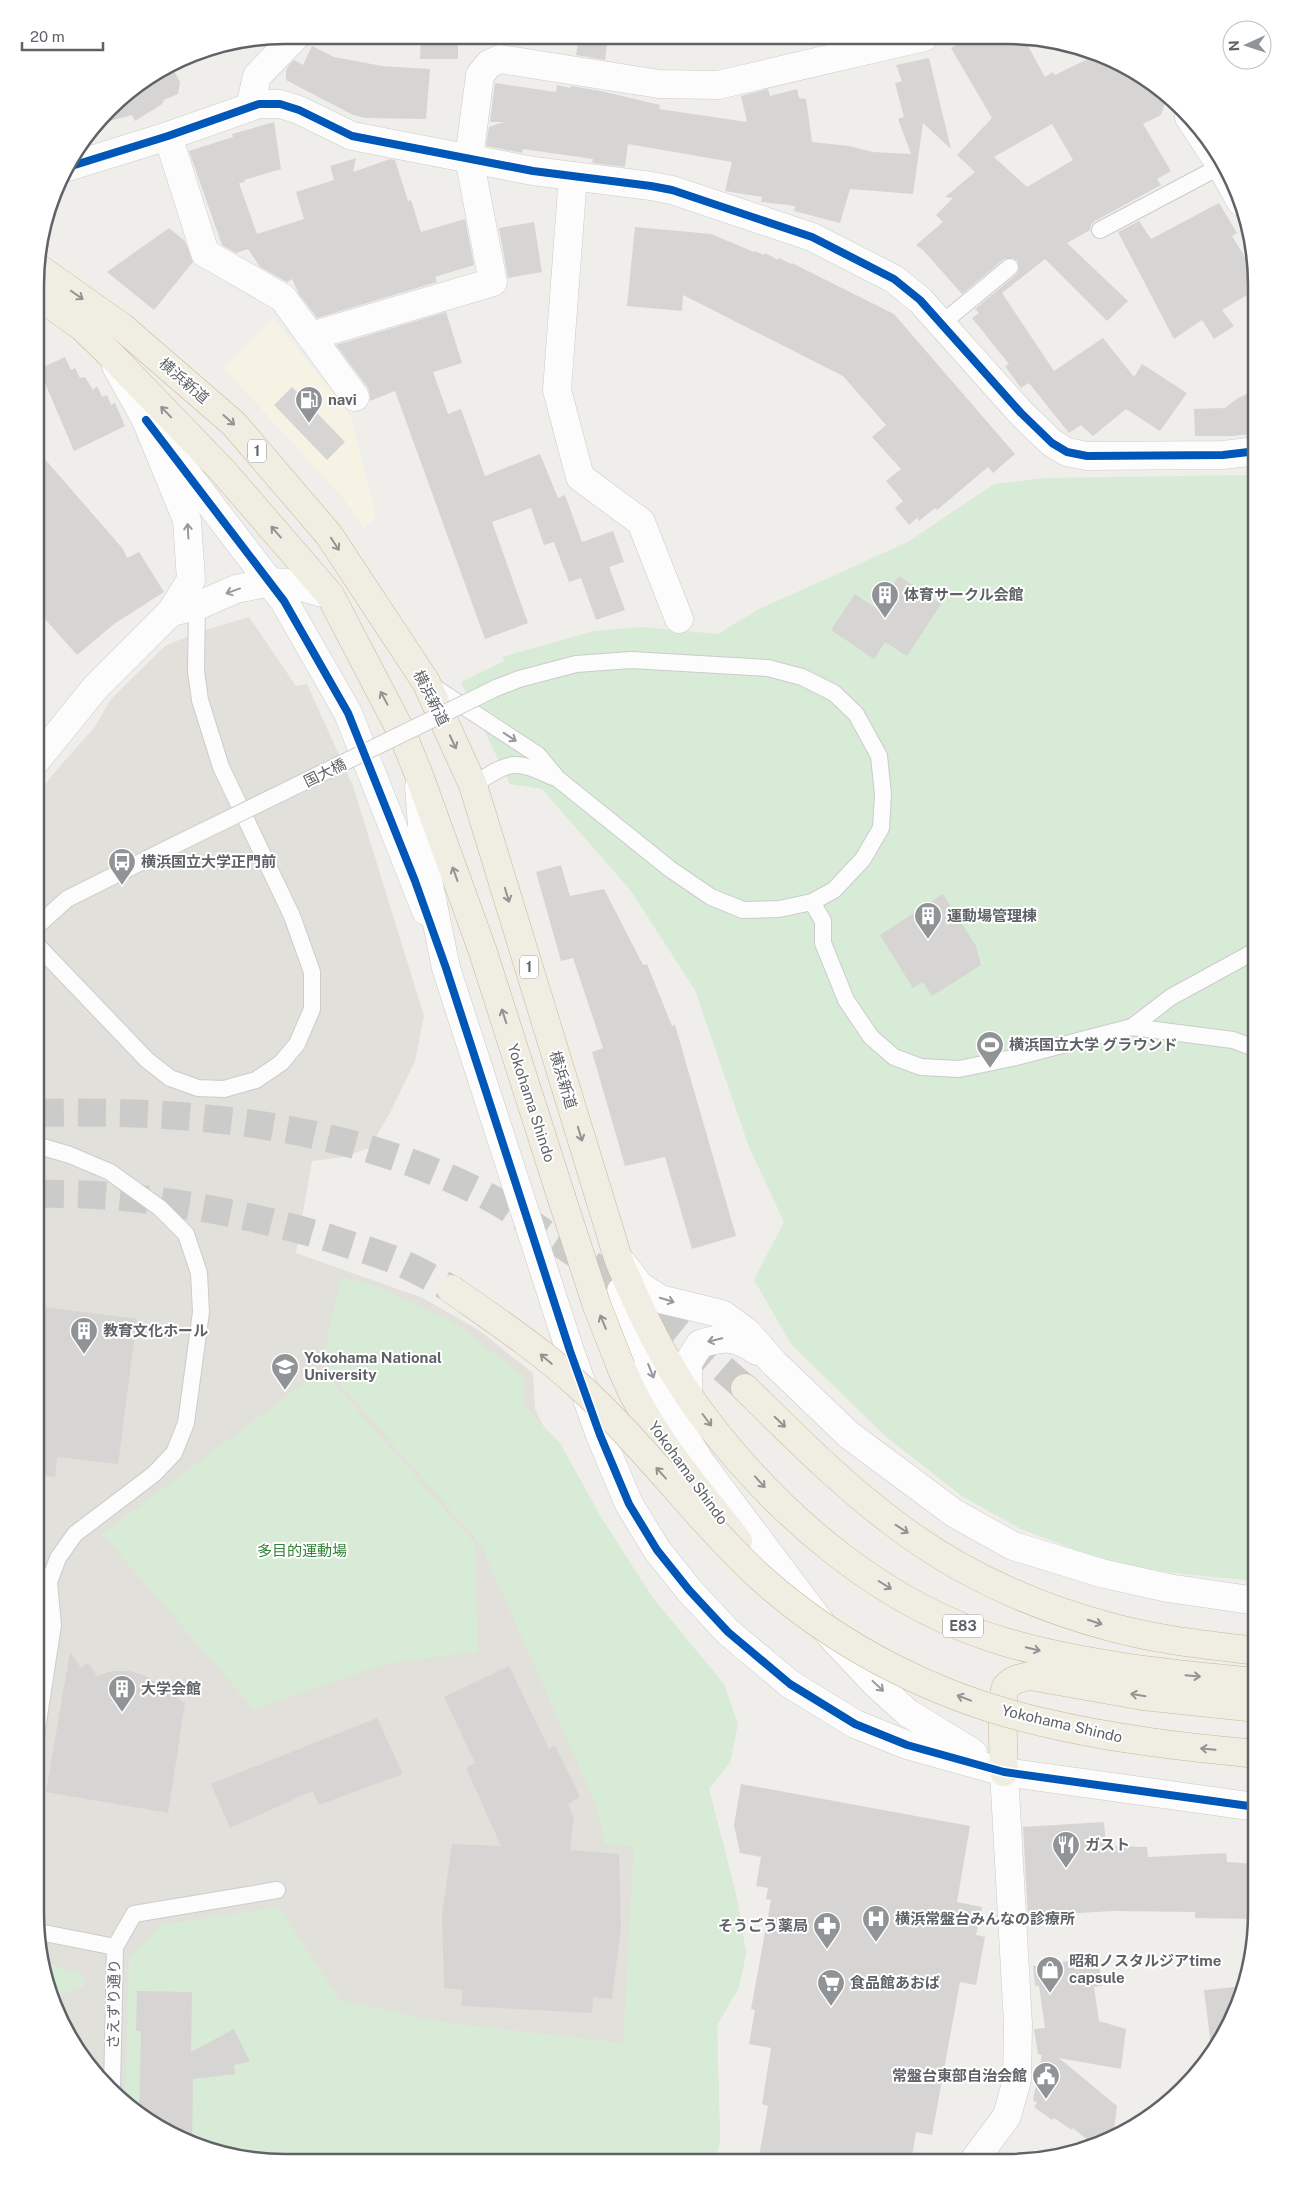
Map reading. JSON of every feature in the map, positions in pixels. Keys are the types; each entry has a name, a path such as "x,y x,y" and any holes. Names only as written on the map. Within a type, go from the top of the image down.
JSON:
{"highway":[{"name":"横浜新道","path":"44,272 122,326 234,424 329,535 426,682 473,785 618,1258"},
{"path":"44,300 81,326 108,352 222,470 330,595 402,732 419,775"},
{"name":"Yokohama Shindo","path":"419,775 483,952 560,1196 597,1306 621,1367 644,1412 681,1468 761,1568 795,1606 833,1634 882,1662 952,1693 1011,1714 1042,1722 1129,1739 1248,1753"},
{"name":"1","path":"618,1258 630,1287 660,1346"},
{"path":"452,1289 524,1340 579,1386 738,1556 795,1606"},
{"name":"E83","path":"660,1346 706,1419 766,1488 804,1525 859,1569 911,1602 954,1623 1005,1642 1145,1672 1248,1681"},
{"path":"745,1388 835,1476 892,1522 959,1566 1030,1601 1108,1626 1193,1644 1248,1650"},
{"path":"1004,1772 1003,1702 1006,1688 1016,1678 1030,1676 1143,1696 1248,1707"}],"street":[{"path":"250,107 257,76 288,44"},
{"path":"311,336 493,282 469,158 480,75 489,64 500,59 659,84 718,85 894,44"},
{"path":"76,165 168,136 259,104 280,104 299,110 352,136 533,171 672,190 812,237 894,279 920,300 1021,414 1052,443 1067,452 1097,456 1223,455 1248,453"},
{"path":"168,136 205,253 283,298 355,397"},
{"path":"573,176 557,390 580,477 641,522 679,619"},
{"path":"108,352 146,420 187,520 194,593"},
{"path":"146,420 284,601 348,713 415,881 446,968 570,1351 629,1504 657,1550 689,1590 728,1632 790,1684 855,1724 907,1745 1004,1772 1248,1806"},
{"path":"44,751 95,688 171,612 194,593 236,589 270,582 309,587 330,595"},
{"path":"419,775 425,865 446,968"},
{"path":"618,1258 622,1298 656,1381 678,1426 701,1463 830,1636 901,1707 934,1730 1004,1772"},
{"path":"618,1258 640,1286 660,1299 722,1314 747,1332 774,1363 849,1436 954,1513 1013,1546 1101,1573 1168,1588 1248,1600"},
{"path":"688,1393 688,1363 700,1344 721,1337 745,1344 774,1363"},
{"path":"979,2154 1007,2116 1017,2080 1018,2024 1004,1772"}],"lane":[{"path":"1100,230 1218,168"},
{"path":"940,324 1010,267"},
{"path":"44,952 147,1060 170,1078 198,1088 224,1089 256,1080 281,1063 296,1044 312,1010 312,972 292,916 221,766 200,700 196,671 194,593"},
{"name":"国大橋","path":"44,920 68,899 496,688 519,678 576,664 631,660 768,668 802,677 834,693 856,714 879,756 884,794 881,828 863,859 834,890 812,902 779,909 743,910 710,897 670,869 558,779"},
{"path":"426,682 538,755 558,779"},
{"path":"473,785 505,765 528,765 558,779"},
{"path":"812,902 824,921 823,943 846,1000 871,1037 894,1057 921,1067 959,1069 1012,1058 1132,1027 1233,1040 1248,1045"},
{"path":"1132,1027 1172,997 1248,955"},
{"path":"44,1147 70,1155 110,1172 160,1208 186,1234 199,1274 201,1312 186,1423 174,1453 154,1474 75,1534 58,1558 49,1582 53,1625 44,1684"},
{"path":"45,1933 115,1947 134,1914 277,1890"},
{"name":"さえずり通り","path":"112,2082 115,1947"}],"shaded area":[{"path":"273,318 350,415 376,516 364,529 344,499 224,368"},
{"name":"Yokohama National University","path":"249,617 296,686 307,684 353,786 424,1016 415,1061 390,1113 369,1148 343,1157 312,1161 296,1253 423,1298 480,1331 533,1373 535,1409 602,1550 730,1762 709,1789 737,1899 746,1953 739,1987 717,2025 720,2142 716,2154 269,2154 238,2150 192,2136 164,2122 138,2104 114,2084 94,2060 76,2034 62,2006 48,1960 44,1929 44,786 94,728 111,699 165,646 196,633"}],"green space":[{"name":"横浜国立大学 グラウンド","path":"1248,475 1248,1580 1173,1573 1104,1561 1021,1529 963,1497 884,1435 791,1344 754,1280 784,1222 749,1147 695,990 631,891 542,789 510,784 461,682 504,661 502,657 594,631 643,627 718,634 759,609 908,542 994,484 1045,478"},
{"path":"341,1277 373,1285 450,1320 524,1376 524,1406 560,1443 601,1517 653,1598 724,1684 738,1724 730,1762 709,1789 737,1899 746,1953 739,1987 717,2025 720,2142 716,2154 269,2154 238,2150 192,2136 151,2114 125,2093 129,1958 160,1925 279,1907 340,2000 433,2021 623,2043 634,1846 605,1845 596,1805 481,1545 322,1363"},
{"name":"多目的運動場","path":"322,1370 475,1544 478,1651 381,1665 254,1709 102,1534"},
{"path":"49,1964 83,1974 84,1987 62,1994 62,2005"}],"building":[{"path":"421,44 458,44 458,59 420,59"},
{"path":"578,44 607,44 605,60 576,55"},
{"path":"958,44 1027,45 1045,77 1053,72 1055,75 1089,58 1128,76 1165,103 1161,115 1143,124 1171,171 1157,179 1161,185 1095,221 1091,225 1090,230 1067,243 1128,301 1107,321 1045,259 1002,293 1054,371 1103,338 1134,377 1142,364 1187,393 1160,431 1126,409 1093,436 1081,425 1069,433 1029,383 1021,388 1005,366 1009,364 972,318 979,313 975,309 1017,274 1019,270 1018,261 1013,258 1004,259 962,294 923,250 916,245 943,222 936,215 953,198 945,197 975,172 957,155 992,118 951,48","holes":["1052,124 1073,160 1027,187 994,157"]},
{"path":"312,46 334,57 382,66 430,69 426,119 366,118 353,115 286,80 286,71 289,65 294,60 303,65"},
{"path":"929,58 951,149 923,123 913,194 850,189 840,223 794,211 795,206 761,202 762,197 725,191 732,162 628,144 625,167 592,163 593,159 523,149 522,153 486,146 489,127 504,122 490,122 495,83 556,92 557,85 570,88 571,86 660,105 659,109 747,122 741,96 768,89 770,96 797,89 799,98 806,99 812,142 849,146 873,152 911,154 898,119 904,117 895,83 902,81 896,65"},
{"path":"174,71 180,82 178,94 164,100 162,104 135,121 132,115 108,122 114,114 151,84"},
{"path":"274,122 281,169 239,183 257,234 304,219 296,192 334,180 330,166 356,158 353,172 390,159 395,160 408,201 411,200 421,232 465,219 474,265 435,277 437,282 317,318 299,294 292,279 287,282 260,267 248,249 236,253 222,245 189,151 233,137 232,134"},
{"path":"1219,203 1237,233 1232,236 1247,260 1248,269 1248,294 1222,310 1234,326 1214,339 1202,320 1174,339 1118,232 1139,221 1151,239"},
{"path":"534,222 542,272 508,278 499,228"},
{"path":"635,227 711,234 754,252 764,255 765,253 778,260 779,258 792,263 894,314 1015,454 993,473 988,467 937,510 935,508 919,521 917,518 909,525 895,508 903,501 886,481 901,469 872,437 886,425 843,376 683,295 682,311 627,306"},
{"path":"169,228 185,241 193,262 154,310 107,272"},
{"path":"446,312 462,363 433,372 448,414 461,409 485,476 540,454 558,498 565,495 582,542 613,531 624,562 609,567 625,610 596,620 581,578 569,582 554,542 544,545 531,508 492,522 528,623 485,639 395,391 370,401 368,388 336,345"},
{"path":"65,357 71,370 75,368 80,378 85,377 93,390 97,386 102,397 107,395 111,405 115,403 125,426 74,451 44,381 44,367"},
{"path":"292,387 345,442 327,460 274,405"},
{"path":"1248,393 1248,434 1195,436 1194,409 1225,408"},
{"path":"44,458 123,549 127,558 139,552 164,592 114,624 77,655 44,618"},
{"name":"体育サークル会館","path":"899,576 941,604 907,656 885,642 874,659 831,630 855,594 877,609"},
{"path":"561,865 570,896 604,889 643,965 647,964 672,1026 675,1025 736,1236 692,1249 665,1157 625,1166 592,1052 603,1048 573,958 561,961 536,872"},
{"name":"運動場管理棟","path":"943,894 976,946 981,965 932,996 923,982 913,988 880,935"},
{"name":"教育文化ホール","path":"44,1307 137,1319 118,1464 57,1457 55,1477 44,1475"},
{"name":"大学会館","path":"70,1652 81,1668 88,1663 97,1676 112,1671 130,1671 146,1676 185,1703 168,1813 46,1792"},
{"path":"509,1666 549,1749 555,1745 580,1797 568,1804 574,1818 570,1850 619,1854 621,1928 612,1999 593,1997 592,2013 461,2006 463,1990 444,1988 442,1916 452,1844 501,1846 466,1768 475,1763 444,1697"},
{"path":"377,1718 403,1774 319,1805 312,1791 230,1828 211,1784"},
{"path":"741,1784 970,1826 957,1902 982,1907 976,1935 985,1937 976,1985 960,1982 932,2135 916,2132 912,2154 759,2154 768,2106 762,2104 771,2048 749,2044 755,2010 751,2009 771,1900 766,1899 768,1888 756,1886 761,1857 740,1853 734,1825"},
{"path":"1104,1822 1106,1846 1147,1847 1148,1857 1226,1853 1227,1862 1248,1863 1248,1919 1195,1918 1195,1912 1113,1911 1028,1916 1023,1827"},
{"path":"1098,1957 1102,1986 1094,1987 1099,2021 1126,2029 1121,2069 1059,2058 1117,2106 1114,2129 1100,2136 1088,2140 1073,2128 1072,2130 1054,2118 1052,2120 1034,2107 1037,2103 1033,2100 1042,2055 1038,2054 1034,2029 1045,2028 1039,1986 1035,1986 1033,1966"},
{"path":"1235,1987 1230,2006 1211,2043 1204,1990"},
{"path":"137,1991 192,1992 191,2052 234,2029 250,2062 234,2065 235,2074 193,2079 192,2136 164,2122 139,2105 141,2031 136,2031"}],"tunnel":[{"path":"44,1113 154,1114 272,1127 331,1139 387,1155 443,1175 503,1205 575,1253 625,1289 698,1347 745,1388"},
{"path":"44,1194 110,1196 147,1200 221,1211 257,1219 329,1238 379,1254 414,1269 451,1289"}],"cycle path":[{"path":"76,165 168,136 259,104 280,104 299,110 352,136 533,171 672,190 812,237 894,279 920,300 1021,413 1052,443 1067,452 1087,456 1223,455 1248,452"},
{"path":"146,420 284,601 348,713 415,881 446,968 570,1351 600,1435 629,1504 657,1550 689,1590 728,1632 790,1684 855,1724 907,1745 1004,1772 1248,1806"}],"place":[{"name":"navi","path":"309,424"},
{"name":"体育サークル会館","path":"885,619"},
{"name":"横浜国立大学正門前","path":"122,886"},
{"name":"運動場管理棟","path":"928,940"},
{"name":"横浜国立大学 グラウンド","path":"990,1069"},
{"name":"教育文化ホール","path":"84,1355"},
{"name":"Yokohama National University","path":"285,1391"},
{"name":"大学会館","path":"122,1713"},
{"name":"ガスト","path":"1066,1869"},
{"name":"横浜常盤台みんなの診療所","path":"876,1943"},
{"name":"そうごう薬局","path":"827,1950"},
{"name":"昭和ノスタルジアtime capsule","path":"1050,1994"},
{"name":"食品館あおば","path":"831,2007"},
{"name":"常盤台東部自治会館","path":"1046,2100"}]}
